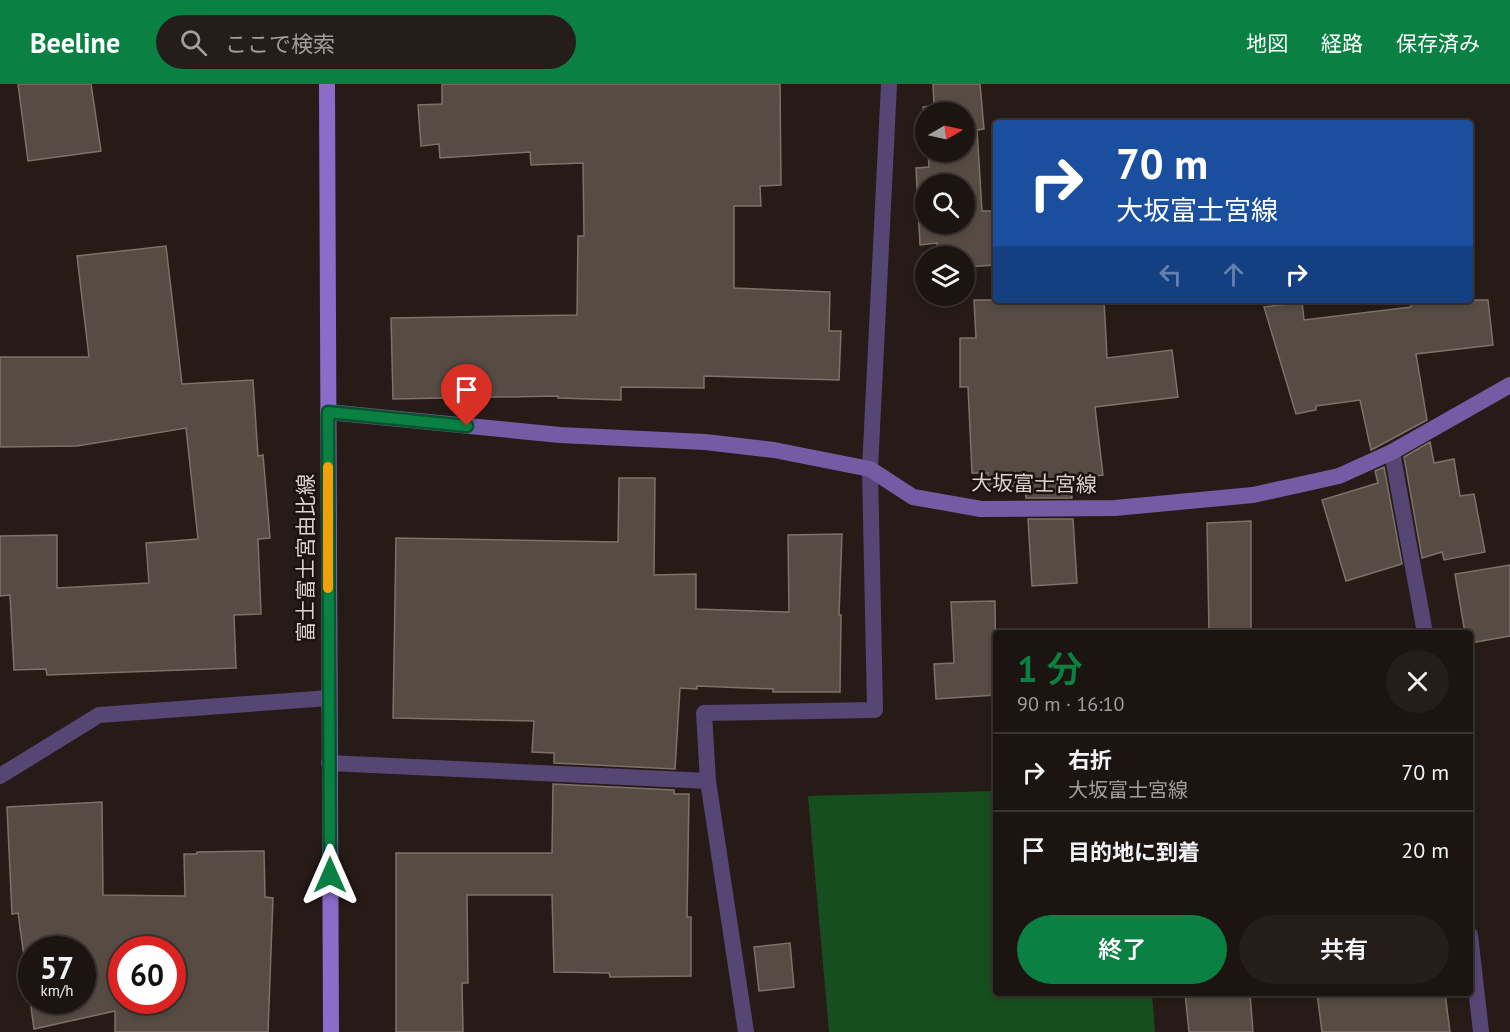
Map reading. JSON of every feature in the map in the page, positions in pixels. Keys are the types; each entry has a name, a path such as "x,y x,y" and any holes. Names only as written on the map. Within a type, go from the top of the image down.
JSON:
{"main road":[{"name":"富士富士宮由比線","path":"327,84 331,1032"},
{"name":"大坂富士宮線","path":"328,412 560,435 705,442 774,450 870,469 913,497 981,509 1115,508 1253,495 1339,476 1392,452 1510,385"}],"street":[{"path":"746,1032 708,781 704,713 875,710 870,469 889,84"},
{"path":"1392,452 1424,630"},
{"path":"0,776 99,715 329,698"},
{"path":"329,763 708,781"},
{"path":"1473,961 1481,1032"}],"green space":[{"path":"993,791 993,996 1152,996 1155,1032 829,1032 808,796"}],"building":[{"path":"18,84 91,84 101,151 28,161"},
{"path":"442,84 780,84 781,185 760,186 761,206 734,206 734,288 830,292 829,331 841,331 839,380 704,376 704,388 621,387 621,400 558,398 558,396 393,399 391,318 577,315 578,236 584,236 583,163 531,165 530,152 440,158 439,144 421,146 418,105 442,104"},
{"path":"933,84 980,84 984,129 977,130 982,211 993,211 993,265 975,266 975,246 937,246 937,243 920,245 919,234 975,234 975,174 916,174 916,168 929,167 929,162 975,162 975,102 934,102"},
{"path":"166,246 182,384 253,380 258,456 263,455 270,538 258,539 261,614 234,615 236,668 47,675 46,669 14,670 10,595 0,596 0,536 57,535 57,588 149,583 146,543 198,539 186,428 77,446 0,447 0,357 89,357 77,256"},
{"path":"975,300 993,300 993,303 1104,303 1107,358 1172,350 1178,397 1095,407 1103,475 1070,479 1072,498 1026,498 1025,486 988,487 988,473 972,473 968,387 960,387 960,338 976,338"},
{"path":"1473,300 1488,300 1493,345 1416,354 1427,420 1371,450 1360,400 1316,406 1316,410 1296,414 1264,307 1302,303 1304,320 1411,307 1410,303 1473,303"},
{"path":"1430,442 1434,463 1454,459 1460,496 1474,494 1485,552 1444,560 1442,552 1422,558 1404,457"},
{"path":"1384,467 1402,564 1346,581 1322,500 1378,483 1375,471"},
{"path":"619,478 655,478 654,575 696,574 696,609 789,612 788,535 842,534 839,615 841,615 840,692 773,692 773,689 697,686 697,689 680,688 675,769 554,763 554,753 532,752 534,721 393,718 396,538 618,542"},
{"path":"1028,519 1073,519 1077,583 1032,586"},
{"path":"1251,521 1251,630 1209,630 1207,523"},
{"path":"1510,565 1510,636 1473,642 1473,630 1464,630 1455,574"},
{"path":"995,601 993,695 936,699 934,664 954,663 951,602"},
{"path":"553,784 674,790 674,794 689,794 687,917 691,917 691,976 610,977 609,973 554,972 552,895 467,895 468,983 462,983 463,1032 396,1032 396,853 552,853"},
{"path":"102,802 103,895 185,896 184,854 264,851 265,897 273,898 268,1032 115,1032 115,1014 186,1014 186,936 108,936 108,1013 34,1029 32,1014 96,1014 96,936 21,936 18,913 12,914 7,807"},
{"path":"790,943 794,987 759,991 754,947"},
{"path":"1185,996 1250,996 1253,1032 1189,1032"},
{"path":"1317,996 1445,996 1450,1032 1322,1032"}],"slow traffic":[{"path":"328,467 328,588"}],"route":[{"path":"330,875 328,412 467,426"}]}
